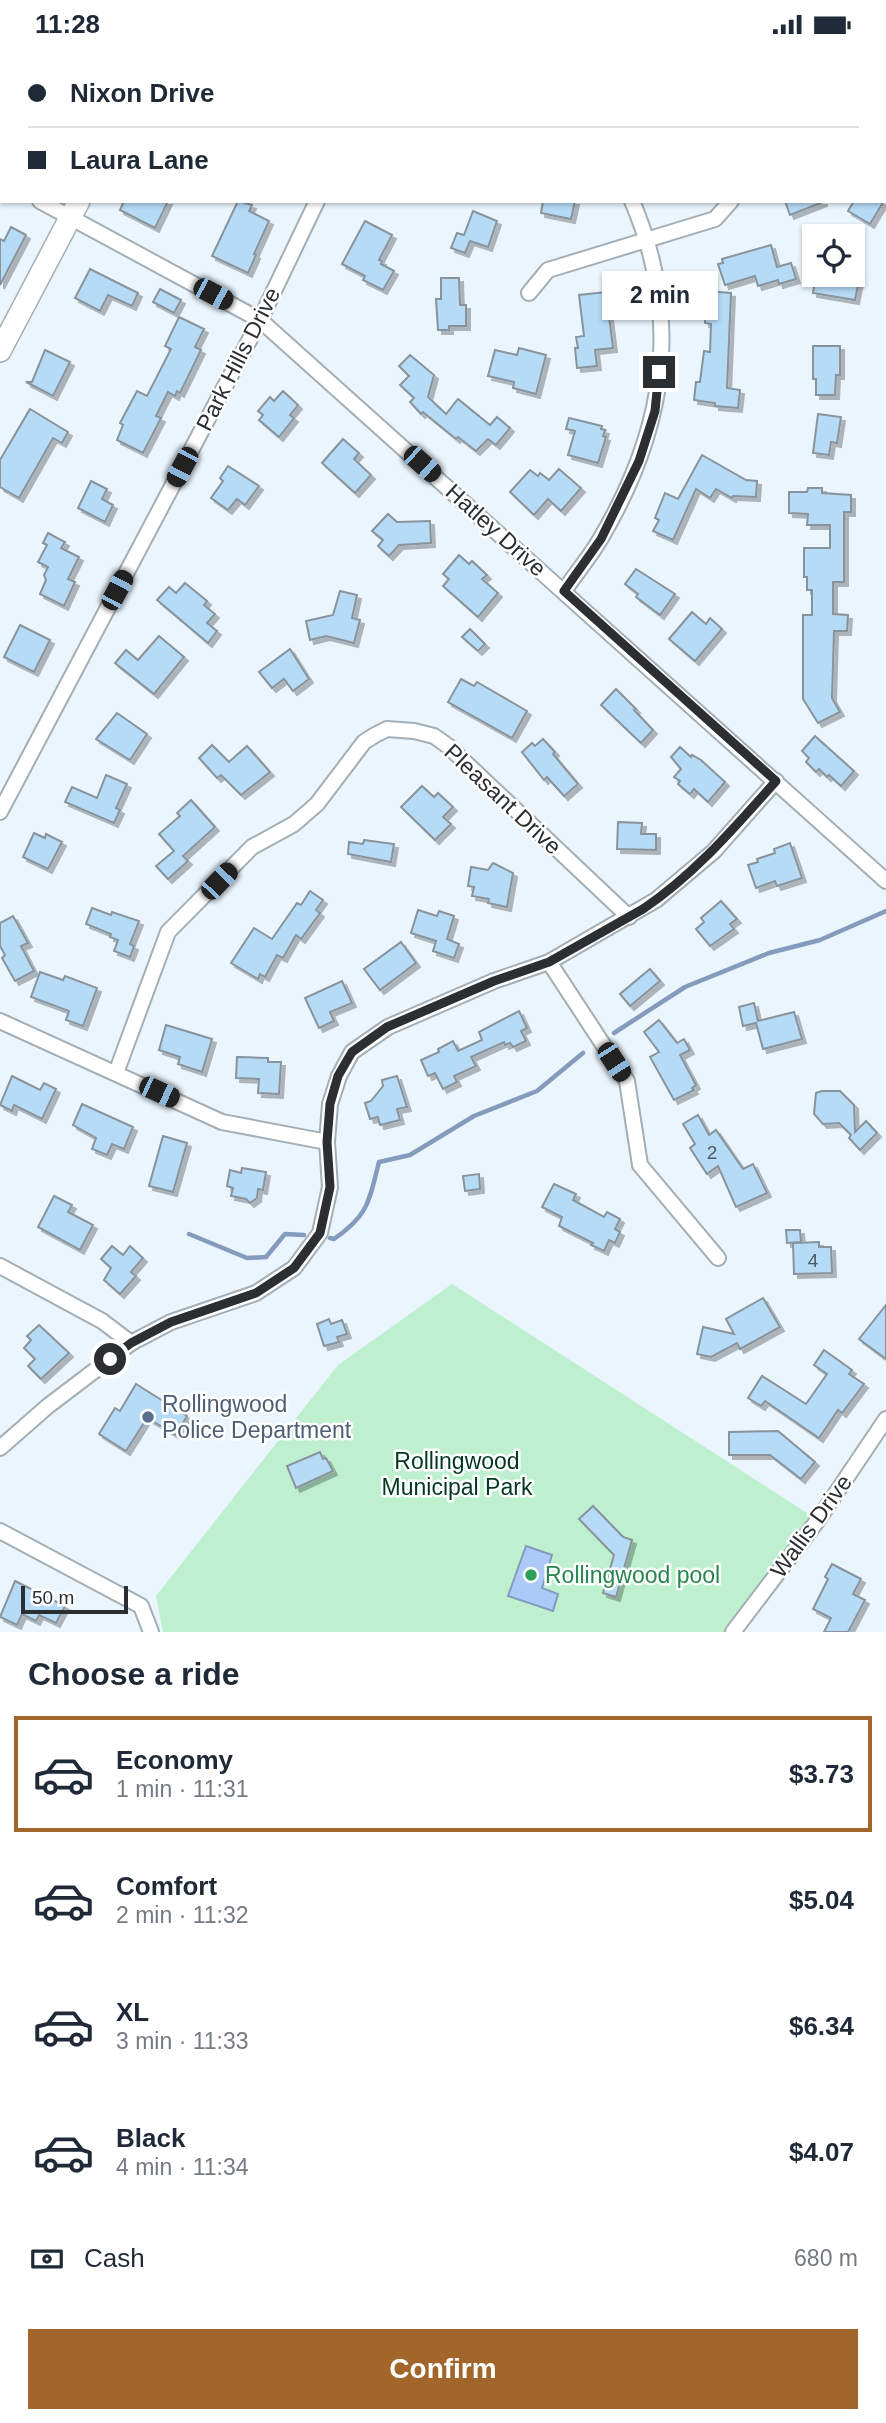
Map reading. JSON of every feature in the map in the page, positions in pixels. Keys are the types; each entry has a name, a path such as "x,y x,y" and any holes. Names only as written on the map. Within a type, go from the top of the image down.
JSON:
{"street":[{"name":"Hatley Drive","path":"49,203 75,209 260,320 885,877"},
{"name":"Park Hills Drive","path":"0,812 260,320 316,203"},
{"path":"564,591 601,539 639,461 655,411 662,352 660,304 648,238 633,203"},
{"path":"529,293 548,270 715,219 729,203"},
{"path":"0,351 75,209"},
{"name":"Pleasant Drive","path":"116,1073 168,932 252,847 294,824 317,804 364,742 387,729 434,736 448,746 629,917"},
{"path":"0,1448 48,1406 131,1343 171,1322 256,1293 294,1268 320,1233 330,1187 327,1142 330,1104 338,1076 352,1052 387,1027 494,981 549,962 656,900 714,851 776,781"},
{"path":"549,962 627,1081 640,1165 718,1258"},
{"path":"0,1021 222,1122 327,1142"},
{"path":"0,1266 102,1321 131,1343"},
{"name":"Wallis Drive","path":"733,1632 818,1520 886,1419"},
{"path":"0,1531 141,1606 151,1632"}],"green space":[{"name":"Rollingwood Municipal Park","path":"452,1284 818,1520 733,1632 163,1632 156,1596 338,1365"}],"water":[{"name":"Rollingwood pool","path":"526,1546 552,1555 542,1588 558,1594 553,1611 508,1596"}],"building":[{"path":"123,203 167,203 155,228 120,210"},
{"path":"237,203 252,205 249,211 269,221 248,273 212,256"},
{"path":"543,203 575,203 571,219 541,213"},
{"path":"786,203 820,203 790,215"},
{"path":"853,203 883,203 870,224 848,211"},
{"path":"473,211 497,221 488,247 470,241 465,253 451,248 457,233 464,235"},
{"path":"365,221 392,235 379,260 394,271 383,290 363,280 365,276 342,264"},
{"path":"11,227 26,235 0,285 0,239 4,241"},
{"path":"771,245 777,267 791,263 796,279 779,284 778,280 758,286 755,276 725,285 718,264 723,263 722,259"},
{"path":"90,269 138,293 132,306 108,295 100,311 75,298"},
{"path":"441,278 459,278 460,305 466,305 466,326 449,326 449,330 438,330 436,299 441,299"},
{"path":"814,287 858,287 855,300 813,293"},
{"path":"160,289 181,300 174,313 153,302"},
{"path":"706,291 731,293 727,388 740,390 738,408 715,406 715,403 694,400 696,382 700,382 704,351 710,352 711,324 705,323"},
{"path":"606,292 613,348 595,350 597,366 577,368 576,337 584,336 579,295"},
{"path":"179,317 204,329 195,347 201,350 180,393 177,391 175,396 168,392 156,416 161,418 143,453 117,440 123,425 120,423 137,391 147,396 171,349 165,346"},
{"path":"813,346 840,346 840,375 836,375 835,395 816,395"},
{"path":"519,348 546,355 536,394 513,388 514,382 488,376 495,350 517,355"},
{"path":"45,350 70,362 53,396 26,382 32,382"},
{"path":"410,355 434,375 428,397 446,414 458,399 490,425 497,417 510,428 496,445 488,439 476,451 458,437 456,439 423,412 421,414 410,402 414,398 400,385 409,376 399,366"},
{"path":"283,391 298,405 290,415 294,418 279,437 259,420 263,415 258,411 270,397 274,401"},
{"path":"30,409 68,432 62,443 53,438 19,498 0,487 0,460"},
{"path":"818,414 841,417 837,443 831,442 829,455 813,453"},
{"path":"569,418 602,426 601,429 605,430 603,436 606,437 598,463 568,455 575,431 566,429"},
{"path":"343,439 359,453 354,459 371,475 355,493 322,463"},
{"path":"702,455 746,480 757,481 756,497 732,498 716,489 710,498 696,489 673,540 653,531 659,520 655,518 665,493 678,499"},
{"path":"228,466 259,486 245,505 237,499 228,510 211,498 223,481 220,478"},
{"path":"559,469 581,488 561,511 548,499 534,515 510,492 530,470 549,480"},
{"path":"91,481 107,489 102,499 113,505 105,522 78,508"},
{"path":"808,488 822,488 822,493 851,495 851,512 844,512 844,582 833,582 833,614 848,615 847,631 834,631 832,698 840,712 818,723 803,699 803,615 812,615 812,590 807,590 807,577 804,577 804,548 830,548 830,525 807,525 808,514 789,513 789,492 807,492"},
{"path":"388,514 397,522 430,521 431,543 399,545 389,556 378,546 383,540 372,531"},
{"path":"48,533 65,542 61,548 79,557 68,579 75,582 64,606 40,594 48,567 38,562 47,545 43,543"},
{"path":"459,555 469,564 472,561 487,575 482,579 498,593 478,617 443,586 449,579 443,574"},
{"path":"636,569 675,594 660,615 636,597 638,594 625,584"},
{"path":"185,583 207,601 204,605 215,614 207,623 217,631 208,643 157,600 169,587 176,593"},
{"path":"340,591 357,595 352,618 360,620 354,643 326,636 310,640 306,621 333,615"},
{"path":"692,612 706,624 710,618 722,629 695,661 669,639"},
{"path":"20,625 50,640 34,672 4,657"},
{"path":"470,629 485,644 478,651 462,637"},
{"path":"159,636 184,657 154,694 115,663 126,650 138,660"},
{"path":"290,649 309,679 293,691 284,679 272,688 259,672"},
{"path":"461,679 474,686 477,682 527,711 512,738 448,702"},
{"path":"616,689 653,730 641,743 601,705"},
{"path":"117,713 147,734 130,760 96,739"},
{"path":"815,736 854,771 841,786 819,769 816,772 806,762 809,758 802,751"},
{"path":"543,739 578,784 564,796 547,777 544,780 522,752 532,743 535,746"},
{"path":"212,745 229,762 247,746 270,772 241,795 221,775 217,778 199,758"},
{"path":"680,747 691,757 692,755 701,760 725,782 708,802 694,789 690,794 674,777 681,769 671,757"},
{"path":"106,775 127,784 116,808 120,810 114,823 65,802 72,787 97,798"},
{"path":"422,786 434,797 438,793 453,807 443,817 451,824 435,840 401,807"},
{"path":"191,800 215,827 183,856 188,861 168,879 156,866 174,851 159,834 180,816 177,813"},
{"path":"618,822 642,823 641,834 656,834 656,850 617,849"},
{"path":"34,833 45,838 46,834 62,842 48,869 23,857"},
{"path":"364,840 394,844 391,862 348,854 349,842 363,844"},
{"path":"790,843 802,878 777,886 775,881 756,888 748,865 775,853 774,849"},
{"path":"493,863 513,873 507,907 488,903 489,899 472,896 474,887 468,886 471,867 488,870"},
{"path":"310,891 323,900 316,910 320,913 301,939 296,935 283,958 277,955 265,977 260,974 258,979 231,963 254,928 272,939 297,903 301,905"},
{"path":"721,901 737,919 730,924 734,929 710,946 696,929 704,922 701,918"},
{"path":"92,908 139,921 130,944 134,946 130,957 114,951 118,940 110,937 111,934 86,924"},
{"path":"418,910 437,916 439,911 454,916 447,939 459,944 454,958 433,951 436,941 411,933"},
{"path":"13,916 28,943 21,946 34,971 15,981 2,958 5,955 0,946 0,923"},
{"path":"401,942 416,963 380,990 364,969"},
{"path":"650,969 660,981 630,1006 620,994"},
{"path":"40,972 63,980 65,976 97,988 83,1026 66,1020 69,1011 31,997"},
{"path":"342,981 352,1003 330,1012 334,1021 319,1028 305,998"},
{"path":"754,1003 758,1021 794,1012 802,1039 763,1049 756,1023 743,1026 739,1007"},
{"path":"519,1011 527,1028 521,1031 526,1041 513,1047 510,1043 505,1045 504,1042 471,1057 476,1066 454,1076 457,1082 443,1089 435,1073 428,1076 421,1060 439,1052 438,1049 453,1041 458,1051 482,1040 479,1032"},
{"path":"659,1020 677,1043 684,1039 690,1050 680,1055 696,1085 692,1088 694,1090 674,1100 650,1057 659,1052 644,1032"},
{"path":"166,1025 212,1039 202,1072 178,1064 180,1057 159,1050"},
{"path":"237,1057 268,1058 268,1062 281,1062 279,1094 258,1093 259,1079 236,1078"},
{"path":"12,1076 40,1090 44,1083 56,1089 42,1119 14,1105 12,1111 0,1105"},
{"path":"397,1076 407,1107 397,1109 400,1120 380,1125 378,1117 370,1119 365,1103 371,1101 383,1086 382,1080"},
{"path":"840,1091 854,1105 855,1132 866,1121 877,1133 860,1150 849,1138 851,1135 839,1123 823,1124 814,1114 816,1093"},
{"path":"82,1104 133,1127 124,1149 112,1144 107,1155 92,1149 96,1138 73,1125"},
{"path":"698,1115 709,1135 716,1130 743,1169 753,1164 767,1193 736,1207 718,1166 707,1174 690,1148 695,1144 683,1124"},
{"path":"163,1136 187,1143 173,1192 149,1186"},
{"path":"242,1168 266,1172 263,1190 258,1189 257,1198 250,1203 246,1199 231,1196 233,1188 227,1186 230,1170 241,1173"},
{"path":"479,1174 480,1189 465,1191 463,1176"},
{"path":"554,1184 576,1194 573,1200 604,1217 607,1212 620,1219 615,1229 620,1232 615,1243 609,1240 604,1251 559,1226 562,1217 542,1207"},
{"path":"54,1196 72,1205 68,1212 93,1225 80,1250 38,1227"},
{"path":"786,1230 800,1230 801,1242 787,1243"},
{"path":"819,1242 819,1247 831,1247 832,1273 794,1274 793,1243"},
{"path":"112,1246 123,1255 130,1246 143,1258 131,1272 136,1276 120,1294 104,1280 111,1268 101,1259"},
{"path":"763,1298 780,1327 740,1349 737,1343 711,1357 697,1354 703,1327 734,1334 726,1319"},
{"path":"886,1305 886,1359 859,1339"},
{"path":"329,1319 331,1324 342,1320 347,1334 337,1337 339,1342 324,1346 317,1324"},
{"path":"39,1325 69,1353 41,1379 28,1366 35,1359 24,1348 31,1340 27,1336"},
{"path":"824,1350 852,1370 849,1374 864,1384 842,1413 838,1410 819,1438 765,1401 761,1406 748,1398 762,1376 806,1404 827,1374 814,1365"},
{"name":"Rollingwood Police Department","path":"136,1384 187,1416 176,1435 147,1418 126,1451 99,1434 115,1408 120,1411"},
{"path":"778,1431 815,1462 801,1479 770,1455 729,1455 729,1432"},
{"path":"320,1452 333,1471 296,1488 287,1466"},
{"path":"593,1506 623,1537 632,1540 616,1597 603,1593 614,1555 579,1519"},
{"path":"832,1564 861,1579 853,1594 865,1600 848,1632 824,1632 831,1618 813,1609 828,1579 825,1577"},
{"path":"15,1581 65,1606 56,1623 39,1615 36,1621 22,1614 17,1625 0,1617"}],"waterway":[{"path":"614,1033 685,987 769,953 820,940 886,911"},
{"path":"330,1238 334,1239 346,1230 361,1214 370,1197 379,1162 410,1155 474,1116 537,1091 583,1053"},
{"path":"189,1234 247,1258 266,1257 285,1234 304,1235"}],"place":[{"name":"Rollingwood Police Department","path":"148,1417"},
{"name":"Rollingwood pool","path":"531,1575"}],"route":[{"path":"110,1359 131,1343 171,1322 256,1293 294,1268 320,1233 330,1187 327,1142 330,1104 338,1076 352,1052 387,1027 494,981 549,962 643,909 714,851 776,781 564,591 601,539 639,461 655,411 659,372"}]}
